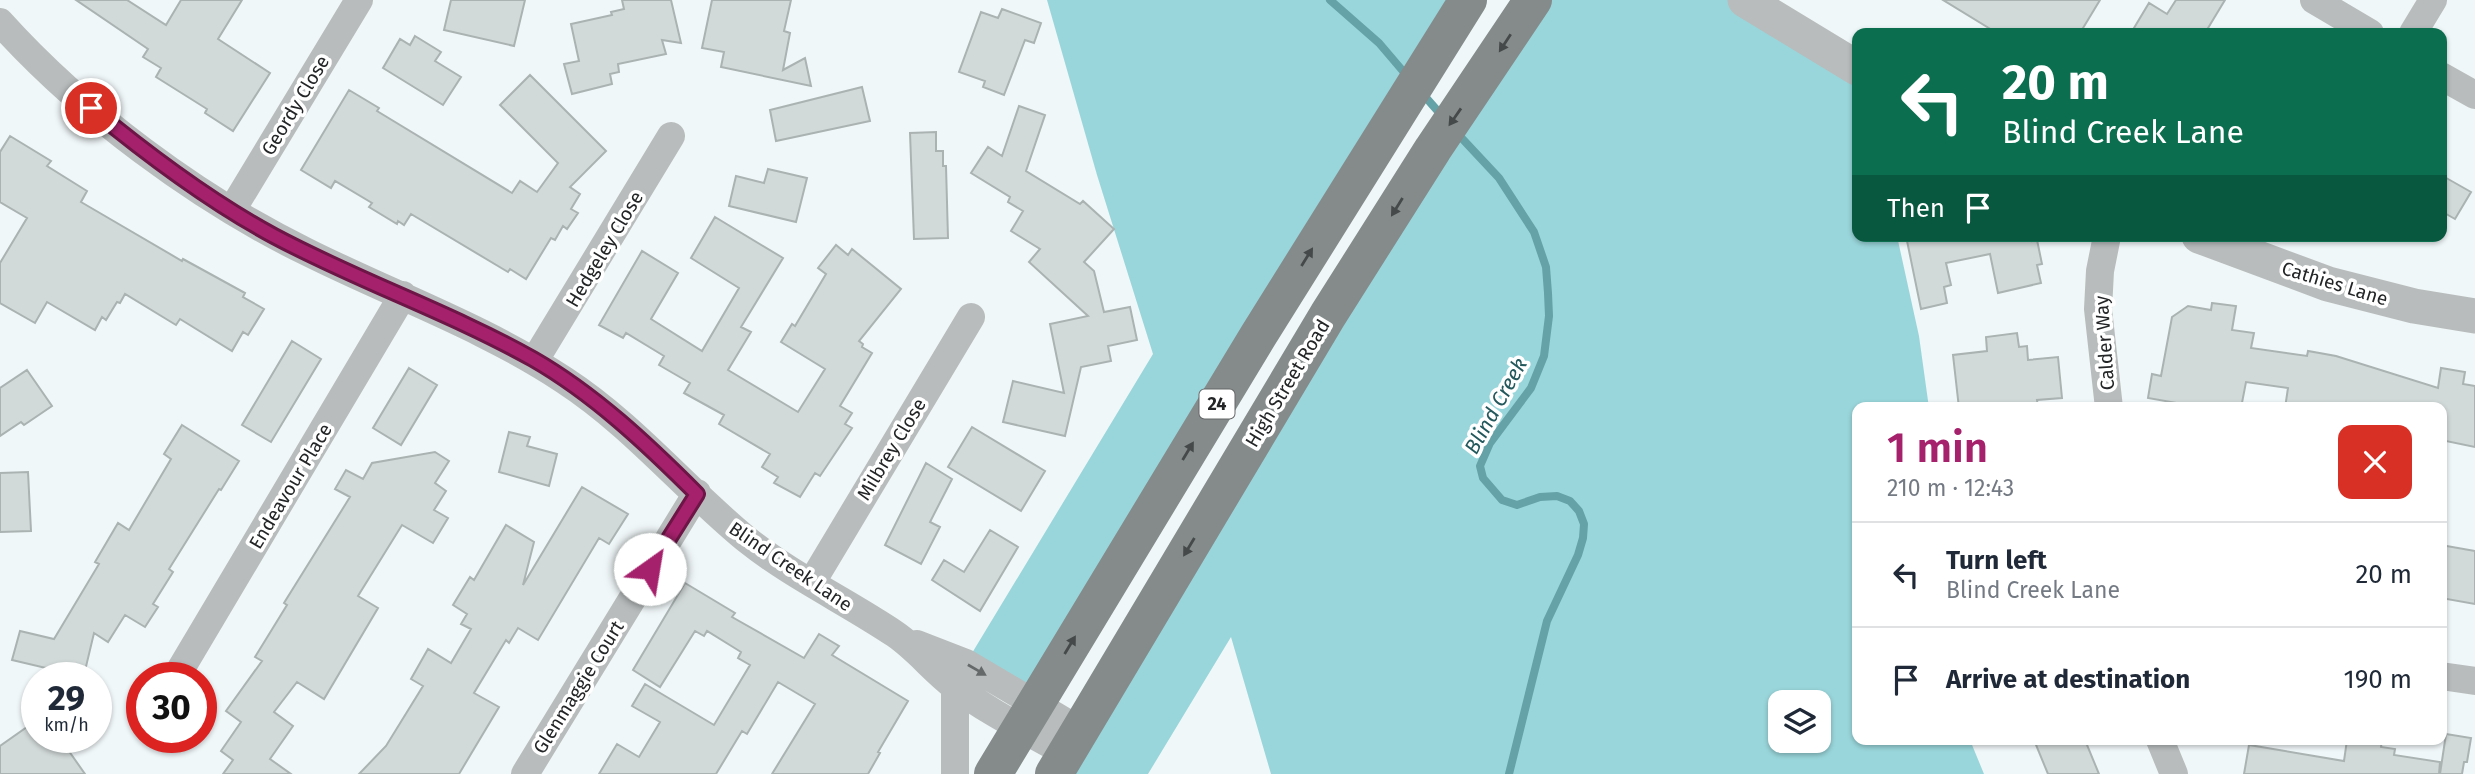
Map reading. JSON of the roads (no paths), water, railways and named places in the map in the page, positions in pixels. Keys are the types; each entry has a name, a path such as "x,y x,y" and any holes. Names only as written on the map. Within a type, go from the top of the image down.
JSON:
{"main road":[{"name":"24","path":"993,774 1258,335 1468,0"},
{"name":"High Street Road","path":"1066,752 1328,315 1433,149 1533,0"}],"street":[{"name":"Geordy Close","path":"232,210 359,0"},
{"path":"1745,0 1852,65"},
{"path":"2314,0 2362,28"},
{"path":"2416,28 2433,0"},
{"name":"Blind Creek Lane","path":"0,22 54,77 125,136 180,176 232,210 306,252 468,324 535,360 607,411 638,437 723,520 753,544 898,636 955,686 1028,716"},
{"path":"2447,79 2475,95"},
{"name":"Hedgeley Close","path":"535,360 671,136"},
{"name":"Calder Way","path":"2106,242 2100,271 2098,309 2108,402"},
{"name":"Cathies Lane","path":"2215,242 2328,284 2414,306 2475,316"},
{"name":"Endeavour Place","path":"185,662 403,295"},
{"name":"Milbrey Close","path":"812,582 971,317"},
{"name":"Glenmaggie Court","path":"525,774 697,494"},
{"name":"Blind Creek Lane","path":"898,636 966,663 1066,752"},
{"path":"2447,677 2475,681"},
{"path":"955,686 955,774"},
{"path":"2162,745 2174,774"}],"waterway":[{"name":"Blind Creek","path":"1330,0 1379,43 1408,77"},
{"name":"Blind Creek","path":"1421,92 1443,117"},
{"name":"Blind Creek","path":"1456,132 1499,178 1534,232 1546,267 1549,316 1544,356 1531,388 1490,443 1480,466 1483,478 1502,500 1517,505 1540,497 1557,496 1570,501 1579,511 1584,524 1578,555 1547,621 1509,774"}]}
